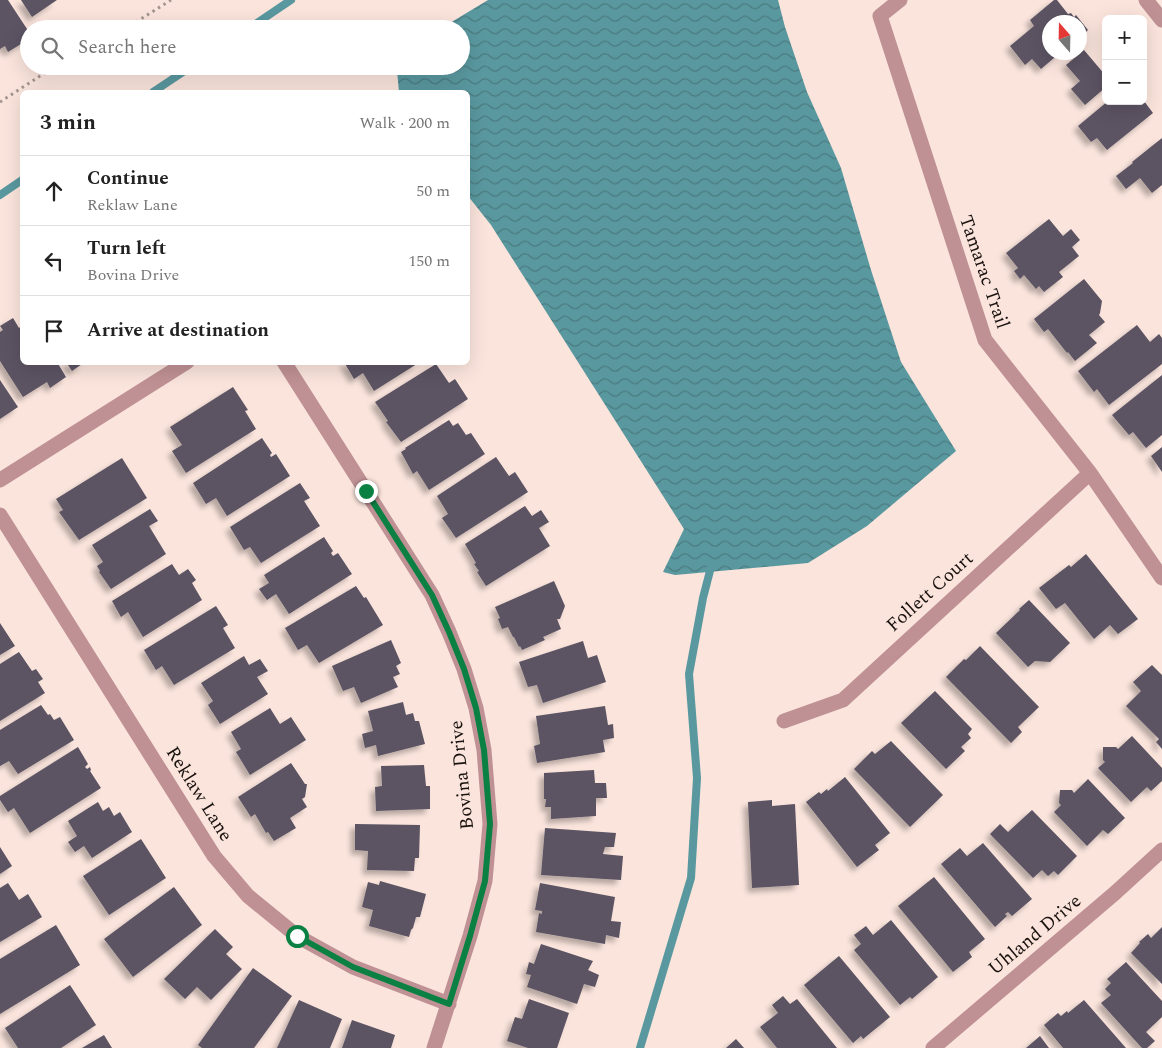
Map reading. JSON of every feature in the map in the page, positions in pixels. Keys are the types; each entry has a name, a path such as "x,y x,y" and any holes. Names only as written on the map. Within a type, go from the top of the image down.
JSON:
{"street":[{"name":"Tamarac Trail","path":"900,0 880,16 985,340 1090,473 1162,578"},
{"path":"1146,0 1162,20"},
{"path":"0,480 182,365"},
{"name":"Bovina Drive","path":"286,365 432,595 461,662 476,708 484,750 490,824 485,881 470,936 434,1048"},
{"name":"Follett Court","path":"784,721 842,700 1090,473"},
{"name":"Reklaw Lane","path":"0,515 214,856 248,896 297,936 353,967 449,1004"},
{"name":"Uhland Drive","path":"933,1048 1116,893 1162,850"}],"path":[{"path":"139,20 171,0"},
{"path":"0,102 42,75"}],"water":[{"path":"488,0 778,0 807,92 841,168 901,362 956,451 867,526 808,563 675,575 663,572 684,529 491,225 470,199 470,90 399,90 397,75 470,75 470,20 455,20"}],"building":[{"path":"0,0 8,0 21,20 20,45 8,52 5,46 0,49"},
{"path":"21,0 57,0 32,17"},
{"path":"1054,0 1057,0 1068,14 1071,13 1072,15 1042,15 1042,60 1052,60 1041,69 1032,59 1025,65 1010,46 1034,26 1030,20"},
{"path":"1087,54 1102,71 1102,90 1085,105 1071,89 1080,81 1066,65 1072,60 1087,60"},
{"path":"1103,105 1147,105 1153,113 1107,150 1097,138 1091,142 1078,126"},
{"path":"1162,138 1162,185 1152,193 1140,178 1126,189 1116,176"},
{"path":"1049,219 1063,236 1071,229 1080,240 1072,247 1079,256 1059,272 1063,277 1044,292 1039,286 1036,289 1024,275 1020,279 1014,271 1018,268 1006,253"},
{"path":"1084,279 1102,301 1099,315 1105,322 1089,335 1097,343 1075,361 1048,329 1044,332 1034,319"},
{"path":"13,318 20,327 20,365 59,365 66,377 50,388 47,382 23,397 0,361 0,332 3,330 0,326"},
{"path":"1137,325 1150,342 1159,334 1162,338 1162,364 1109,405 1097,389 1094,392 1078,371"},
{"path":"68,365 81,365 72,371"},
{"path":"346,365 415,365 374,391 363,373 354,379"},
{"path":"434,365 437,365 449,383 455,379 468,399 401,442 386,422 388,421 375,402"},
{"path":"1162,375 1162,435 1146,448 1133,432 1129,435 1112,415"},
{"path":"0,380 18,407 0,419"},
{"path":"233,387 248,410 245,411 256,429 186,473 172,451 182,445 170,427"},
{"path":"449,420 453,426 458,423 466,435 471,433 485,454 429,490 417,471 413,474 401,452"},
{"path":"262,438 272,453 271,457 276,454 290,476 227,516 216,498 206,504 193,483"},
{"path":"1162,447 1162,472 1151,456"},
{"path":"496,457 509,476 515,472 528,492 456,538 442,518 448,514 437,496"},
{"path":"122,458 147,498 79,540 59,512 63,510 56,499"},
{"path":"300,483 310,498 304,501 320,526 261,563 250,547 244,550 230,527"},
{"path":"525,506 532,516 541,510 549,522 539,528 550,546 486,586 477,572 479,571 474,564 476,563 465,544"},
{"path":"150,509 158,521 149,526 166,554 111,589 99,572 97,566 103,562 92,545"},
{"path":"324,537 333,551 331,553 333,556 338,553 352,574 289,614 276,594 267,600 259,589 269,583 264,575"},
{"path":"1086,554 1138,619 1118,634 1110,625 1094,639 1065,603 1056,609 1039,588 1069,565 1071,567"},
{"path":"172,564 179,575 188,569 196,580 192,583 202,600 143,637 128,612 121,617 112,601"},
{"path":"554,581 565,606 560,619 557,619 561,629 543,637 545,640 522,650 508,627 502,629 495,607"},
{"path":"356,586 364,598 366,597 383,625 319,663 307,645 298,650 285,628"},
{"path":"1029,600 1070,643 1050,662 1035,661 1028,667 996,633"},
{"path":"216,606 228,625 223,628 235,648 174,685 162,666 156,670 144,650"},
{"path":"0,623 15,646 0,655"},
{"path":"391,640 401,663 396,666 400,674 393,677 398,687 361,703 354,687 343,691 332,666"},
{"path":"583,641 588,658 597,655 606,682 543,703 537,685 528,687 519,662"},
{"path":"980,646 1039,707 1018,727 1022,732 1011,743 946,677"},
{"path":"19,652 32,671 36,669 43,679 38,682 45,693 0,721 0,664"},
{"path":"244,656 249,665 260,659 268,671 257,677 268,694 220,724 208,705 213,701 201,683"},
{"path":"1152,665 1162,675 1162,749 1156,742 1159,739 1126,706 1141,691 1133,682"},
{"path":"935,691 972,729 968,734 971,738 961,747 965,751 946,769 901,723"},
{"path":"403,702 406,715 413,713 415,721 419,721 425,744 378,756 376,745 365,748 362,734 373,731 368,711"},
{"path":"41,705 54,720 60,717 74,740 18,774 9,761 0,766 0,730"},
{"path":"605,706 608,725 613,724 614,738 603,740 605,752 537,763 534,746 540,744 536,716"},
{"path":"270,708 280,724 291,717 306,740 250,775 236,752 241,749 231,732"},
{"path":"1132,736 1162,768 1162,781 1151,791 1147,787 1131,802 1098,768 1105,762 1103,760 1103,747 1116,747 1118,749"},
{"path":"891,741 943,795 910,827 854,769 872,751 875,754"},
{"path":"78,747 88,764 85,767 87,769 90,767 90,771 101,788 30,833 14,808 8,812 0,800 0,796"},
{"path":"291,763 305,784 307,784 305,797 302,799 307,807 290,818 296,828 274,841 268,832 266,833 255,814 251,817 238,797"},
{"path":"424,765 426,786 430,786 430,809 376,811 375,787 382,786 381,766"},
{"path":"594,770 595,783 606,783 607,798 596,798 596,816 551,819 551,807 545,807 544,773"},
{"path":"845,777 890,833 875,845 879,850 857,867 806,802 819,792 821,794 827,789 828,791"},
{"path":"1088,779 1125,818 1108,834 1103,830 1087,846 1054,812 1061,805 1059,803 1060,790 1072,790 1074,793"},
{"path":"772,800 772,806 795,804 799,885 752,888 748,802"},
{"path":"98,802 103,811 109,807 114,816 120,812 132,832 92,858 84,846 75,852 68,842 77,836 68,821"},
{"path":"1032,810 1077,856 1058,875 1054,871 1048,876 1042,870 1033,878 990,834 1000,824 1008,832"},
{"path":"355,824 420,825 419,858 415,858 414,871 367,870 368,851 355,850"},
{"path":"545,828 616,833 614,847 605,847 603,854 623,856 621,880 541,875"},
{"path":"141,839 166,878 109,915 83,876"},
{"path":"983,843 1032,899 1012,916 1008,912 1005,914 1007,916 995,927 941,864 960,848 967,856"},
{"path":"0,847 12,866 0,874"},
{"path":"934,877 985,939 969,952 972,957 953,972 898,906"},
{"path":"380,881 426,894 420,917 416,917 409,937 369,926 373,910 362,907 368,882 379,885"},
{"path":"8,883 19,900 28,894 42,917 0,942 0,888"},
{"path":"540,883 615,897 611,921 621,922 619,938 606,935 605,944 536,932 539,913 542,914 542,911 535,910"},
{"path":"174,887 202,925 133,977 104,939"},
{"path":"891,920 938,977 912,999 910,997 900,1005 854,950 861,944 854,935 866,926 873,935"},
{"path":"56,925 80,965 0,1014 0,959"},
{"path":"1162,927 1162,984 1131,953 1148,934 1151,938"},
{"path":"215,929 233,947 226,954 242,969 211,1000 197,987 185,999 164,979"},
{"path":"541,944 593,961 588,970 599,975 595,987 584,984 577,1004 527,987 531,975 526,974 529,962 534,964"},
{"path":"839,956 890,1017 863,1039 861,1036 853,1043 804,985"},
{"path":"1126,962 1162,1001 1162,1017 1146,1032 1155,1041 1147,1048 1142,1048 1101,1003 1111,995 1105,989 1111,983 1107,979"},
{"path":"253,968 292,996 254,1048 202,1048 198,1045"},
{"path":"70,985 96,1025 61,1048 18,1048 5,1028"},
{"path":"783,996 790,1004 797,999 837,1048 777,1048 760,1027 778,1013 772,1005"},
{"path":"529,999 569,1013 557,1048 528,1048 507,1041 515,1017 522,1019"},
{"path":"299,1000 342,1019 330,1048 277,1048"},
{"path":"1084,1000 1126,1048 1063,1048 1044,1025 1058,1013 1061,1016 1067,1011 1068,1013"},
{"path":"352,1020 395,1035 391,1048 342,1048"},
{"path":"104,1035 112,1048 82,1048"},
{"path":"1040,1036 1049,1048 1026,1048"},
{"path":"736,1039 744,1048 726,1048"}],"waterway":[{"path":"261,20 291,0"},
{"path":"156,90 178,75"},
{"path":"0,195 20,181"},
{"path":"640,1048 691,878 697,778 689,674 703,598 712,563"}],"route":[{"path":"297,936 353,967 449,1004 485,881 490,824 484,750 476,708 464,669 432,595 366,491"}]}
